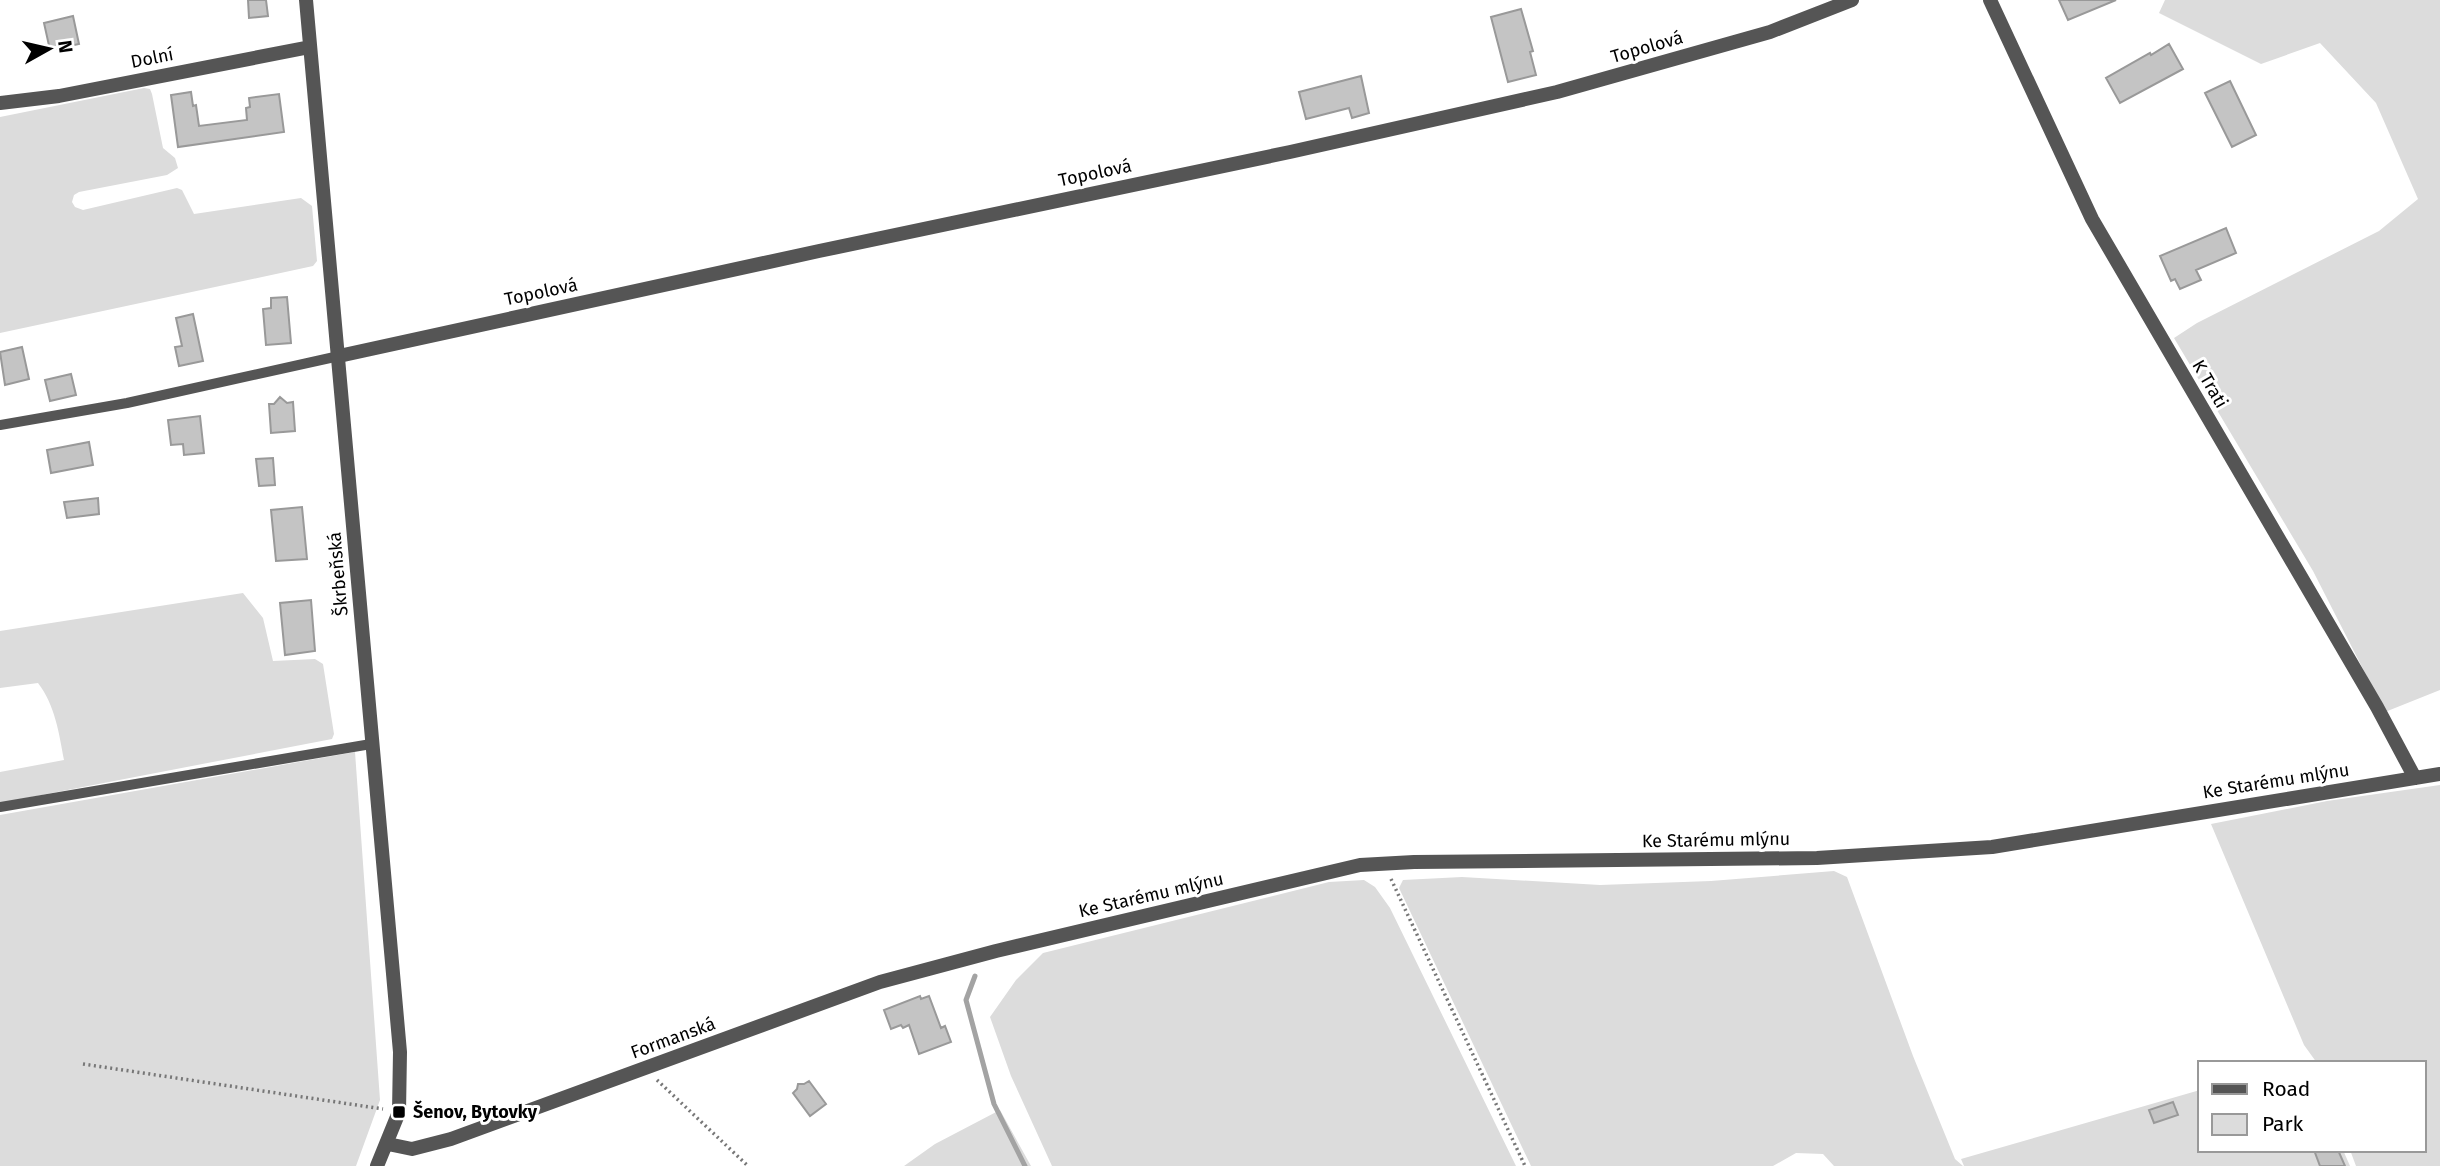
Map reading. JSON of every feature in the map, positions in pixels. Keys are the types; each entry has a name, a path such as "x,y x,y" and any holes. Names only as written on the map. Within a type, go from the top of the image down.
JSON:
{"street":[{"name":"Škrbeňská","path":"306,0 400,1052 399,1112 388,1144"},
{"name":"Topolová","path":"339,356 1557,92 1770,32 1852,0"},
{"name":"K Trati","path":"1990,0 2092,219 2377,707 2415,778"},
{"name":"Dolní","path":"0,103 59,96 310,47"},
{"name":"Ke Starému mlýnu","path":"996,951 1360,865 1817,858 1992,848 2440,774"},
{"name":"Formanská","path":"388,1144 412,1149 451,1139 880,982 996,951"},
{"path":"377,1166 388,1144"}],"lane":[{"path":"0,425 127,403 339,356"},
{"path":"0,807 372,744"}],"path":[{"path":"1384,864 1525,1166"},
{"path":"83,1064 399,1112"},
{"path":"645,1069 748,1166"}],"green space":[{"path":"2165,0 2440,0 2440,690 2385,712 2313,571 2174,338 2197,323 2379,231 2418,199 2376,103 2320,43 2261,64 2159,13"},
{"path":"150,89 152,94 163,148 175,158 178,168 167,175 79,192 74,195 72,202 75,207 83,210 177,188 182,190 194,214 301,198 312,206 317,261 313,266 0,333 0,117"},
{"path":"243,593 263,618 273,661 315,659 323,664 334,734 332,739 0,803 0,772 64,760 52,710 38,683 0,688 0,631"},
{"path":"355,752 380,1100 356,1166 0,1166 0,815"},
{"path":"2440,785 2440,1166 2356,1166 2351,1152 2426,1152 2426,1061 2316,1061 2304,1045 2211,824 2327,801"},
{"path":"1834,871 1847,877 1913,1056 1955,1159 1963,1166 1834,1166 1823,1154 1796,1153 1773,1166 1531,1166 1399,888 1403,880 1462,877 1600,885 1711,881"},
{"path":"1364,880 1375,887 1390,908 1516,1166 1052,1166 1011,1076 990,1017 1016,980 1043,953 1329,882"},
{"path":"2198,1091 2198,1152 2344,1152 2350,1166 1964,1166 1961,1159"},
{"path":"1000,1110 1031,1166 904,1166 935,1144"}],"building":[{"path":"248,0 266,0 268,16 249,18"},
{"path":"2059,0 2116,0 2068,20"},
{"path":"1521,9 1533,51 1530,52 1536,75 1508,82 1491,17"},
{"path":"73,16 79,44 50,50 44,23"},
{"path":"2169,44 2183,69 2120,103 2106,78"},
{"path":"1361,76 1369,113 1352,118 1349,108 1306,119 1299,92"},
{"path":"2230,81 2256,135 2232,147 2205,93"},
{"path":"191,92 199,126 247,120 249,98 279,94 284,132 178,147 171,95"},
{"path":"2226,228 2236,253 2196,270 2201,280 2180,289 2175,279 2171,281 2160,256"},
{"path":"287,297 291,343 266,345 263,309 271,308 271,298"},
{"path":"193,314 203,361 179,366 175,347 182,346 176,318"},
{"path":"22,347 29,379 5,385 0,352"},
{"path":"71,374 76,395 50,401 45,380"},
{"path":"280,397 287,403 293,402 295,431 271,433 269,404 274,404"},
{"path":"200,416 204,453 184,455 183,444 171,445 168,420"},
{"path":"89,442 93,465 51,473 47,450"},
{"path":"273,458 275,485 259,486 256,459"},
{"path":"98,498 99,514 67,518 64,502"},
{"path":"302,507 307,559 276,561 271,510"},
{"path":"311,600 315,651 285,655 280,603"},
{"path":"920,996 921,999 929,996 941,1028 945,1026 951,1042 919,1054 909,1025 891,1029 884,1010"},
{"path":"809,1081 826,1104 810,1116 793,1093 798,1084"},
{"path":"2173,1102 2178,1115 2154,1123 2149,1110"},
{"path":"2315,1152 2339,1152 2345,1166 2320,1166"}],"waterway":[{"path":"975,976 966,1000 994,1104 1025,1166"}],"place":[{"name":"Šenov, Bytovky","path":"399,1112"}]}
